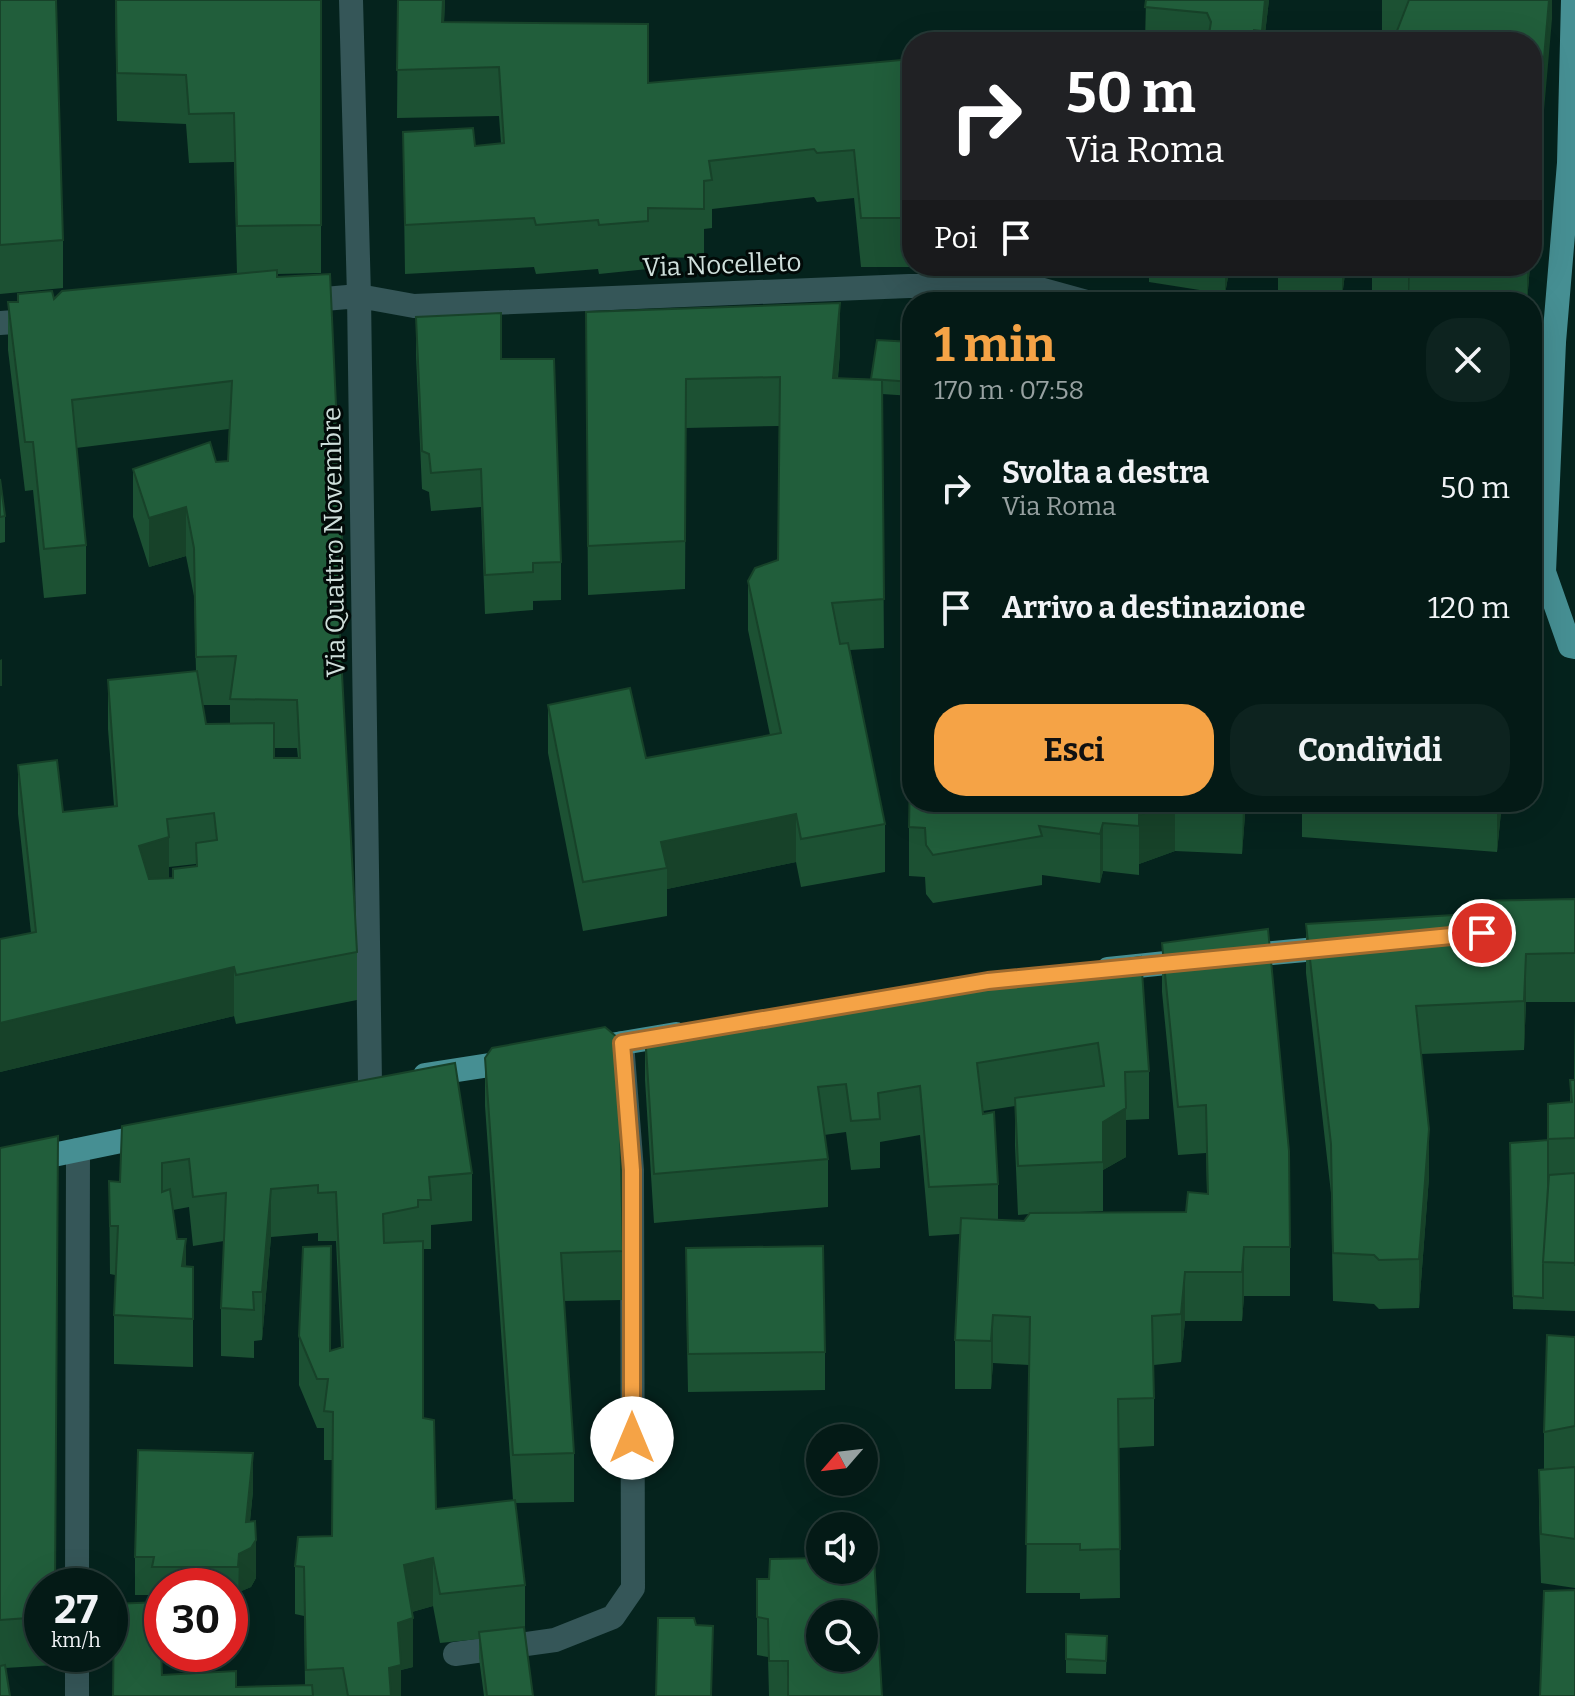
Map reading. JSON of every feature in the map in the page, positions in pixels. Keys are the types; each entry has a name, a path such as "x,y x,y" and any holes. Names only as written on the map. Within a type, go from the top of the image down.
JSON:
{"main road":[{"path":"1573,0 1569,163 1543,342 1544,572 1573,650"},
{"path":"1083,971 1369,944"},
{"path":"362,1086 698,1030"},
{"path":"0,1166 169,1132"}],"street":[{"name":"Via Quattro Novembre","path":"351,0 359,296 362,1086"},
{"name":"Via Nocelleto","path":"281,302 359,296 414,306 909,286 1029,286 1051,292"},
{"path":"0,323 62,318"},
{"path":"455,1654 555,1640 613,1617 633,1588 632,1170 622,1043"},
{"path":"77,1568 78,1150"},
{"path":"77,1672 77,1696"}],"building":[{"path":"0,0 56,0 63,240 0,245"},
{"path":"116,0 321,0 321,225 237,226 234,113 189,114 186,75 117,73"},
{"path":"398,0 443,0 442,22 648,24 648,83 902,60 902,218 861,218 854,150 817,153 814,149 709,161 712,180 704,181 704,209 648,208 648,221 599,225 598,220 536,225 534,218 405,225 403,132 473,128 475,146 504,143 499,67 397,70"},
{"path":"1146,0 1265,0 1262,31 1254,32 1209,32 1211,22 1207,13 1145,7"},
{"path":"1409,0 1549,0 1542,82 1542,32 1397,32"},
{"path":"277,270 277,277 330,274 344,581 337,581 357,952 236,975 234,967 0,1023 0,939 36,932 18,765 57,760 63,812 117,806 108,680 197,671 206,724 274,723 274,758 300,758 297,700 230,699 236,656 196,657 194,548 186,507 149,518 133,469 210,442 216,462 228,461 232,381 72,400 86,545 44,549 33,442 25,442 8,302 18,302 18,294 52,291 54,299 62,291","holes":["214,813 217,840 196,843 197,866 173,869 173,878 149,879 139,846 169,837 167,819"]},
{"path":"840,303 833,378 882,380 884,599 832,603 840,644 848,643 885,824 801,839 796,814 661,842 667,868 583,882 548,705 630,688 646,758 781,733 748,581 755,568 778,560 780,377 686,379 685,541 588,546 586,312"},
{"path":"501,313 501,359 554,359 561,562 533,563 533,572 485,575 481,469 431,473 429,454 422,451 416,317"},
{"path":"877,340 902,341 902,381 871,379"},
{"path":"0,479 5,516 0,517"},
{"path":"909,812 1148,812 1139,815 1139,826 1103,823 1100,834 1039,826 1042,836 933,855 926,845 925,828 909,827"},
{"path":"1575,899 1575,953 1526,954 1524,1001 1416,1006 1429,1129 1419,1259 1379,1260 1374,1255 1333,1253 1331,1144 1306,924 1470,914 1470,901"},
{"path":"1268,929 1289,1151 1290,1247 1244,1247 1242,1272 1185,1272 1181,1314 1152,1316 1154,1398 1118,1399 1120,1549 1080,1550 1080,1544 1026,1544 1030,1317 993,1315 991,1341 955,1340 961,1218 1024,1221 1030,1213 1186,1212 1188,1192 1208,1194 1206,1105 1178,1107 1162,943"},
{"path":"1141,957 1149,1071 1125,1072 1126,1108 1103,1122 1103,1162 1018,1166 1015,1098 1104,1086 1098,1043 977,1063 983,1114 994,1112 998,1184 929,1187 920,1086 878,1093 880,1119 851,1121 846,1084 818,1087 828,1159 654,1174 645,1032"},
{"path":"605,1027 618,1038 623,1251 561,1253 574,1453 513,1455 485,1058 492,1048"},
{"path":"455,1063 472,1173 429,1177 431,1200 418,1200 418,1207 383,1214 384,1243 423,1241 423,1418 434,1420 436,1509 515,1500 525,1585 440,1594 433,1558 404,1565 413,1618 398,1623 401,1665 389,1668 391,1696 348,1696 343,1668 306,1670 304,1567 295,1566 298,1537 332,1536 333,1412 324,1411 328,1379 317,1379 299,1336 303,1247 331,1246 330,1351 343,1347 336,1192 318,1193 318,1185 271,1189 262,1292 253,1292 254,1310 221,1308 226,1193 193,1197 189,1159 162,1163 162,1192 170,1189 177,1239 186,1239 182,1266 193,1267 193,1319 114,1315 118,1226 110,1226 109,1181 120,1182 122,1126"},
{"path":"1570,1080 1575,1080 1575,1138 1548,1139 1548,1104 1572,1102"},
{"path":"58,1136 55,1568 24,1568 24,1618 0,1620 0,1148"},
{"path":"1548,1140 1543,1298 1513,1296 1510,1143"},
{"path":"1575,1173 1575,1263 1543,1262 1549,1175"},
{"path":"823,1246 825,1352 688,1354 686,1248"},
{"path":"1547,1335 1575,1337 1575,1426 1544,1432"},
{"path":"138,1450 253,1453 246,1522 255,1521 256,1540 251,1548 239,1554 238,1567 152,1567 154,1557 135,1557"},
{"path":"1575,1467 1575,1539 1541,1534 1539,1470"},
{"path":"806,1558 806,1584 876,1584 876,1600 806,1600 806,1672 878,1672 878,1627 882,1696 788,1696 788,1661 769,1661 768,1619 757,1617 757,1579 769,1579 770,1559"},
{"path":"1575,1590 1575,1696 1540,1696 1544,1591"},
{"path":"128,1603 144,1603 144,1672 162,1672 162,1675 236,1672 236,1687 312,1685 313,1696 113,1696 113,1672 128,1672"},
{"path":"658,1618 694,1618 696,1625 713,1626 711,1696 656,1696"},
{"path":"524,1627 533,1696 487,1696 479,1632"},
{"path":"1066,1634 1107,1636 1106,1661 1066,1659"},
{"path":"5,1665 10,1696 0,1696 0,1666"}],"route":[{"path":"632,1438 632,1170 622,1043 988,981 1482,933"}]}
